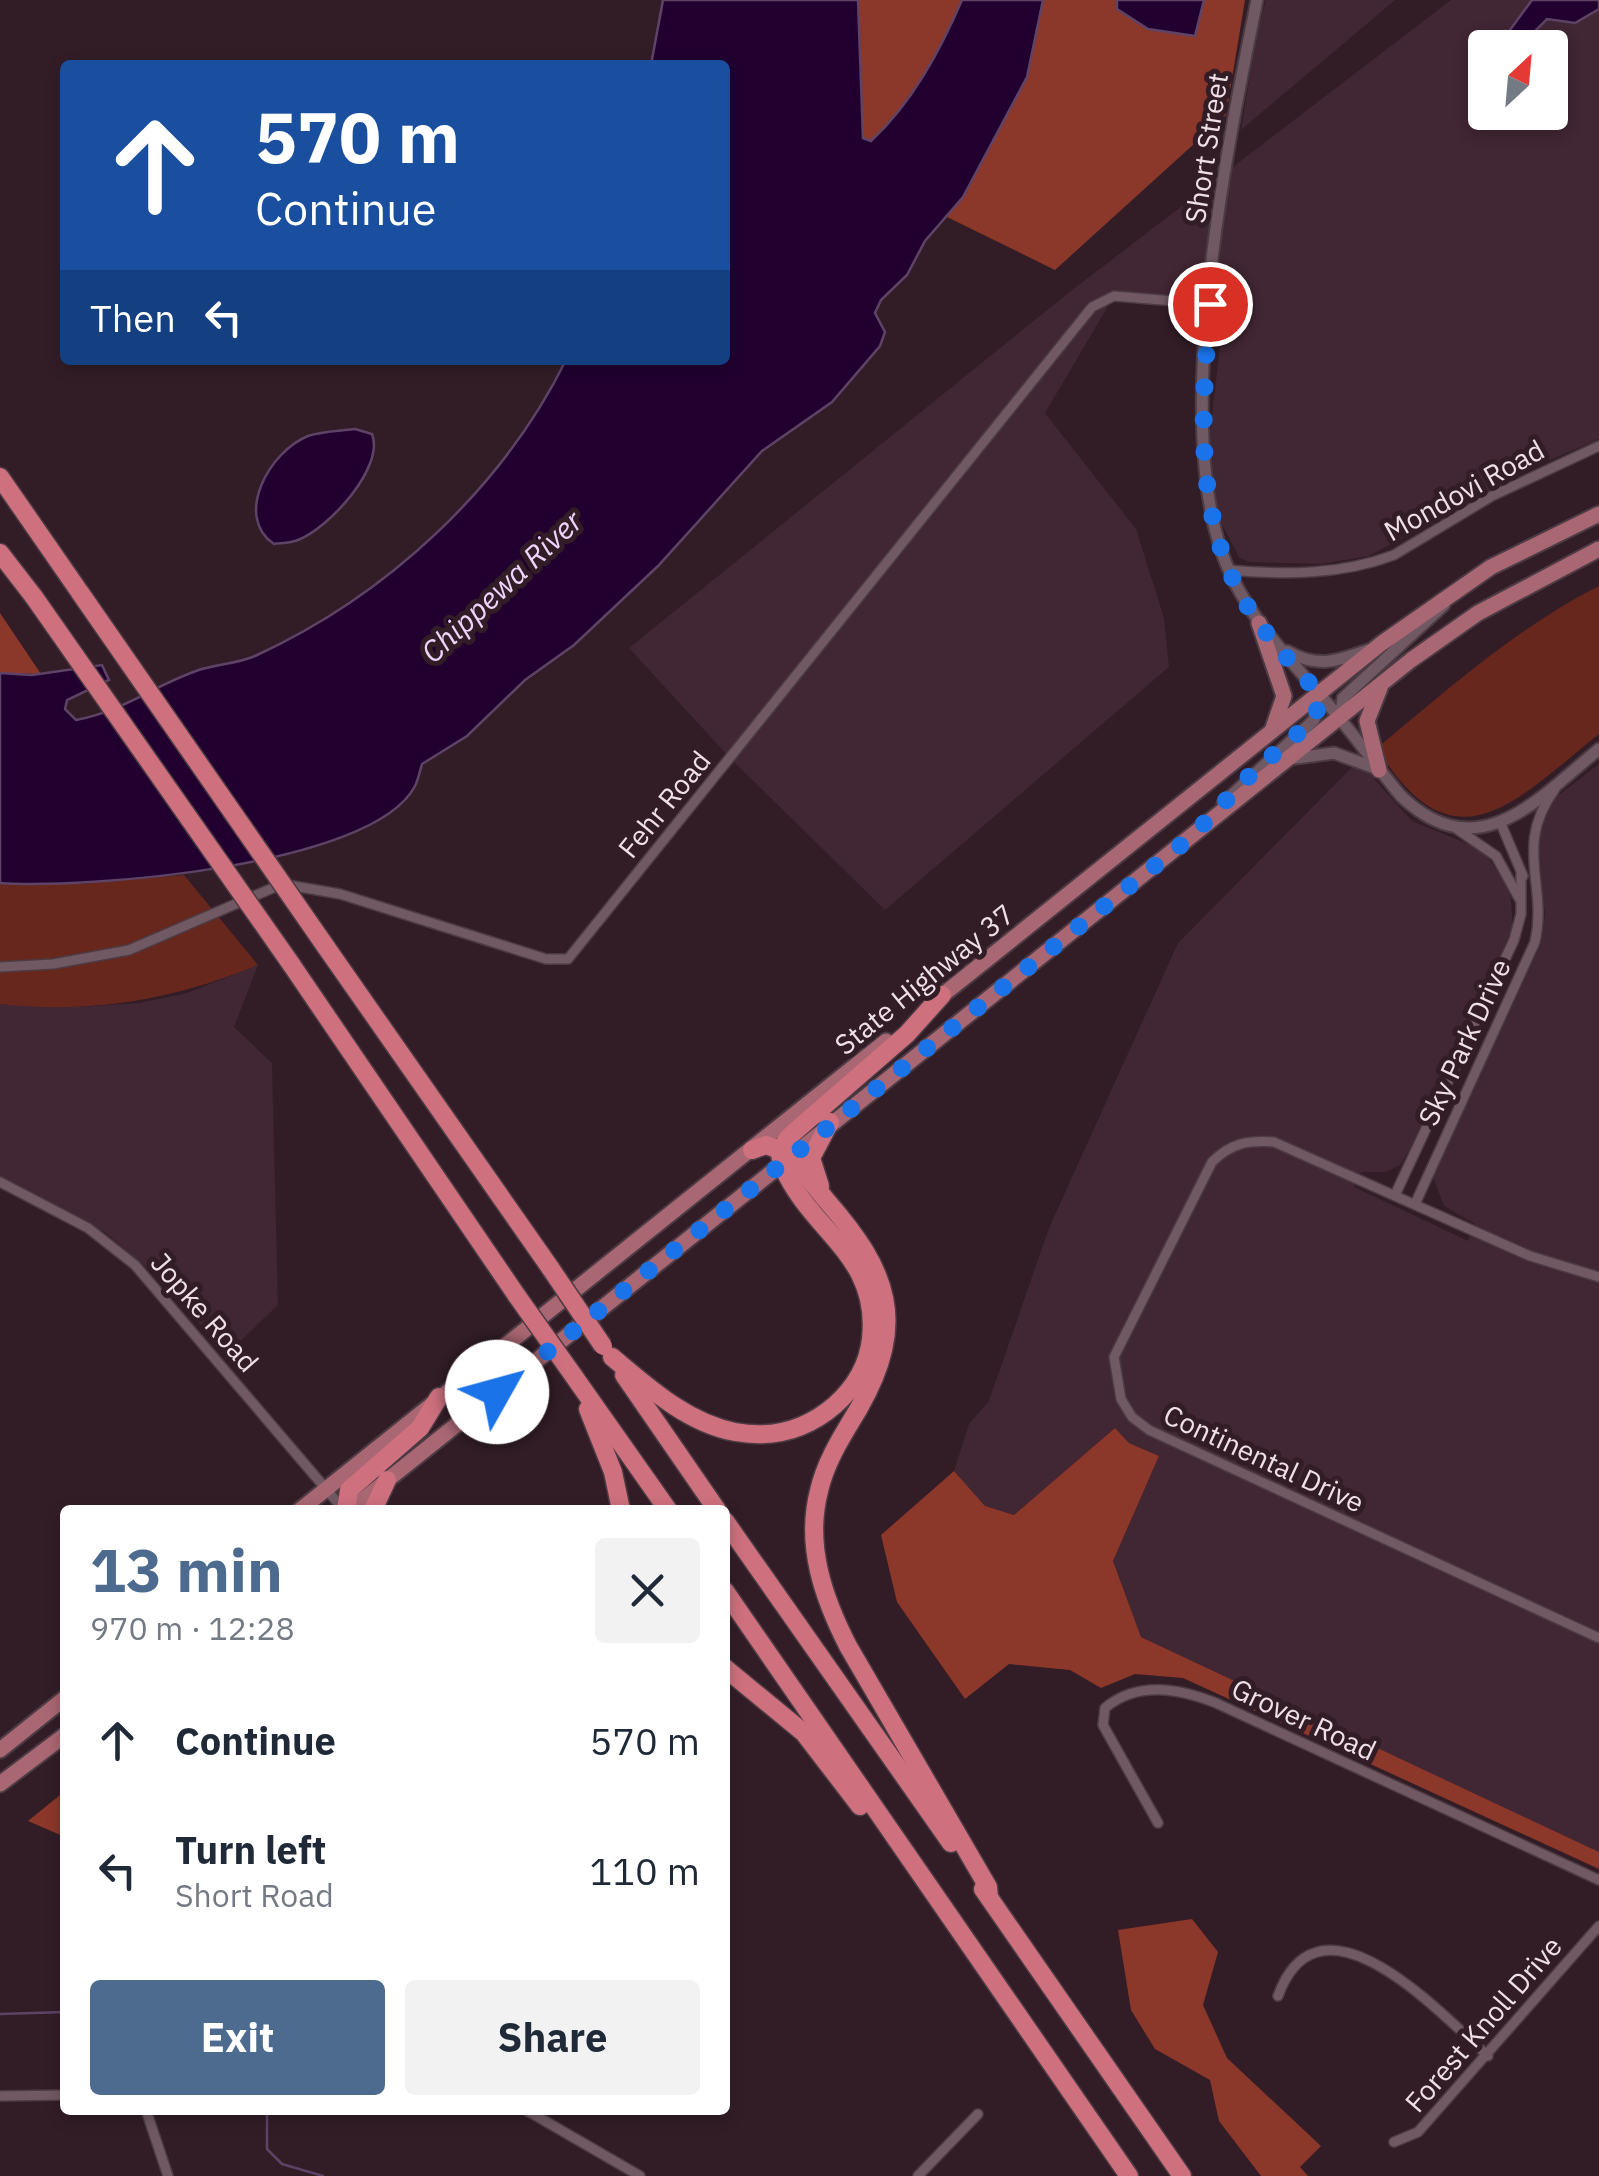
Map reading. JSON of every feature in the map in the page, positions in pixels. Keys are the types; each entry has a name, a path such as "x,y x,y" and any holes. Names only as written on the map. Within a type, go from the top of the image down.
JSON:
{"highway":[{"path":"0,477 714,1505"},
{"path":"0,552 664,1505"},
{"path":"608,1352 688,1414 730,1431 752,1435 807,1424 849,1390 870,1349 873,1317 865,1282 854,1260 797,1190 783,1156 792,1134 907,1034 942,995"},
{"path":"830,1122 815,1149 812,1168 880,1273 887,1336 878,1373 834,1450 821,1482 814,1528 818,1570 848,1646 988,1887 989,1898"},
{"path":"752,1150 766,1145 783,1156 843,1219"},
{"path":"575,1378 613,1472 620,1505"},
{"path":"347,1505 349,1490 420,1428 440,1397"},
{"path":"375,1505 387,1480"},
{"path":"730,1528 1182,2176"},
{"path":"730,1598 1129,2176"},
{"path":"730,1672 804,1733 952,1932 969,1944"}],"main road":[{"name":"State Highway 37","path":"306,1505 1377,647 1498,564 1599,514"},
{"name":"State Highway 37","path":"353,1505 783,1156 1384,682 1478,613 1599,549"},
{"path":"1259,623 1284,696 1271,733"},
{"path":"1379,770 1368,721 1384,682"},
{"path":"321,1505 326,1488"},
{"path":"0,1750 60,1702"},
{"path":"0,1784 60,1739"}],"street":[{"name":"Short Street","path":"1257,0 1228,155 1210,304 1202,466 1229,570 1259,623 1411,806 1447,823"},
{"name":"Fehr Road","path":"0,967 53,964 129,950 282,884 340,894 546,959 568,959 1092,307 1114,296 1210,304"},
{"name":"Mondovi Road","path":"1229,570 1336,571 1367,565 1394,555 1526,478 1599,446"},
{"path":"1340,718 1344,698 1424,626 1452,594"},
{"path":"1277,645 1306,660 1324,664 1377,647"},
{"path":"1192,836 1254,771 1314,720 1319,694"},
{"path":"1447,823 1501,824 1599,749"},
{"path":"1289,759 1334,753 1379,770"},
{"name":"Sky Park Drive","path":"1415,1204 1530,954 1538,929 1533,835 1541,812 1563,778"},
{"path":"1447,823 1496,856 1522,903"},
{"name":"Sky Park Drive","path":"1501,824 1521,874 1535,895"},
{"name":"Sky Park Drive","path":"1395,1195 1514,940 1522,903 1521,874"},
{"name":"Continental Drive","path":"1395,1195 1274,1142 1252,1141 1227,1148 1212,1162 1114,1357 1121,1399 1132,1417 1149,1430 1599,1638"},
{"name":"Jopke Road","path":"0,1182 88,1228 135,1264 341,1505"},
{"path":"1395,1195 1530,1256 1599,1276"},
{"name":"Grover Road","path":"1158,1823 1104,1725 1104,1708 1133,1690 1177,1691 1216,1703 1599,1880"},
{"name":"Forest Knoll Drive","path":"1394,2142 1418,2132 1599,1926"},
{"path":"1278,1996 1288,1978 1309,1958 1352,1952 1387,1967 1488,2056"},
{"path":"0,2096 60,2096"},
{"path":"918,2176 978,2114"},
{"path":"148,2115 168,2176"},
{"path":"535,2115 640,2176"}],"shaded area":[{"path":"858,0 962,0 924,75 871,141 863,139"},
{"path":"1043,0 1245,0 1226,115 1055,270 945,216 963,197 1027,77"},
{"path":"1266,0 1395,0 1241,130 1256,38"},
{"path":"1451,0 1599,0 1599,439 1524,471 1369,556 1321,564 1249,562 1239,557 1217,515 1207,459 1225,302 1114,296 1045,413 1136,529 1164,618 1169,667 885,910 730,758 629,648 1067,294"},
{"path":"1599,586 1599,734 1540,782 1485,813 1459,817 1432,808 1405,786 1377,748 1511,640"},
{"path":"0,613 41,674 0,673"},
{"path":"1358,761 1412,821 1483,850 1510,889 1513,929 1410,1149 1400,1165 1386,1172 1361,1172 1354,1187 1468,1241 1475,1224 1444,1206 1433,1177 1541,944 1545,913 1534,847 1546,811 1556,797 1599,764 1599,1852 1141,1637 1113,1561 1159,1456 1129,1443 1115,1428 1014,1515 985,1506 954,1471 969,1424 989,1401 1049,1228 1178,943"},
{"path":"184,875 258,965 195,987 132,1001 67,1007 0,1004 0,883 82,884"},
{"path":"258,965 234,1027 272,1063 278,1305 226,1355 163,1282 106,1233 0,1176 0,1004 78,1007 139,1003 187,993"},
{"path":"1115,1428 1129,1443 1159,1456 1113,1561 1141,1637 1599,1852 1599,1869 1183,1678 1135,1674 1101,1688 1070,1670 1009,1664 965,1699 897,1602 881,1535 954,1471 985,1506 1014,1515"},
{"path":"60,1795 60,1835 28,1821"},
{"path":"1192,1919 1218,1952 1203,2005 1227,2058 1321,2146 1300,2167 1308,2176 1261,2176 1219,2121 1210,2080 1155,2049 1131,2010 1118,1930"}],"water":[{"name":"Chippewa River","path":"663,0 858,0 863,138 871,141 924,75 962,0 1043,0 1027,77 963,197 925,241 907,275 881,300 875,313 885,332 880,346 832,402 762,451 658,566 574,645 525,680 467,736 422,764 415,786 389,814 344,836 287,854 223,867 94,882 0,883 0,673 32,675 102,665 109,680 67,700 65,709 76,720 110,710 196,671 255,656 350,603 436,534 509,452 563,365 730,365 730,60 652,60"},
{"path":"1117,0 1204,0 1195,36 1148,29 1117,9"},
{"path":"1532,0 1599,0 1599,9 1575,23 1547,19 1536,30 1510,30"},
{"path":"355,429 372,434 374,448 352,495 311,533 295,541 274,544 262,532 257,517 261,485 270,469 281,455 308,436"}],"waterway":[{"path":"0,2014 60,2012"},
{"path":"267,2115 267,2149 282,2164 323,2176"}],"route":[{"path":"497,1392 1192,836 1254,771 1316,718 1319,694 1251,611 1229,570 1216,530 1202,466 1210,304"}]}
